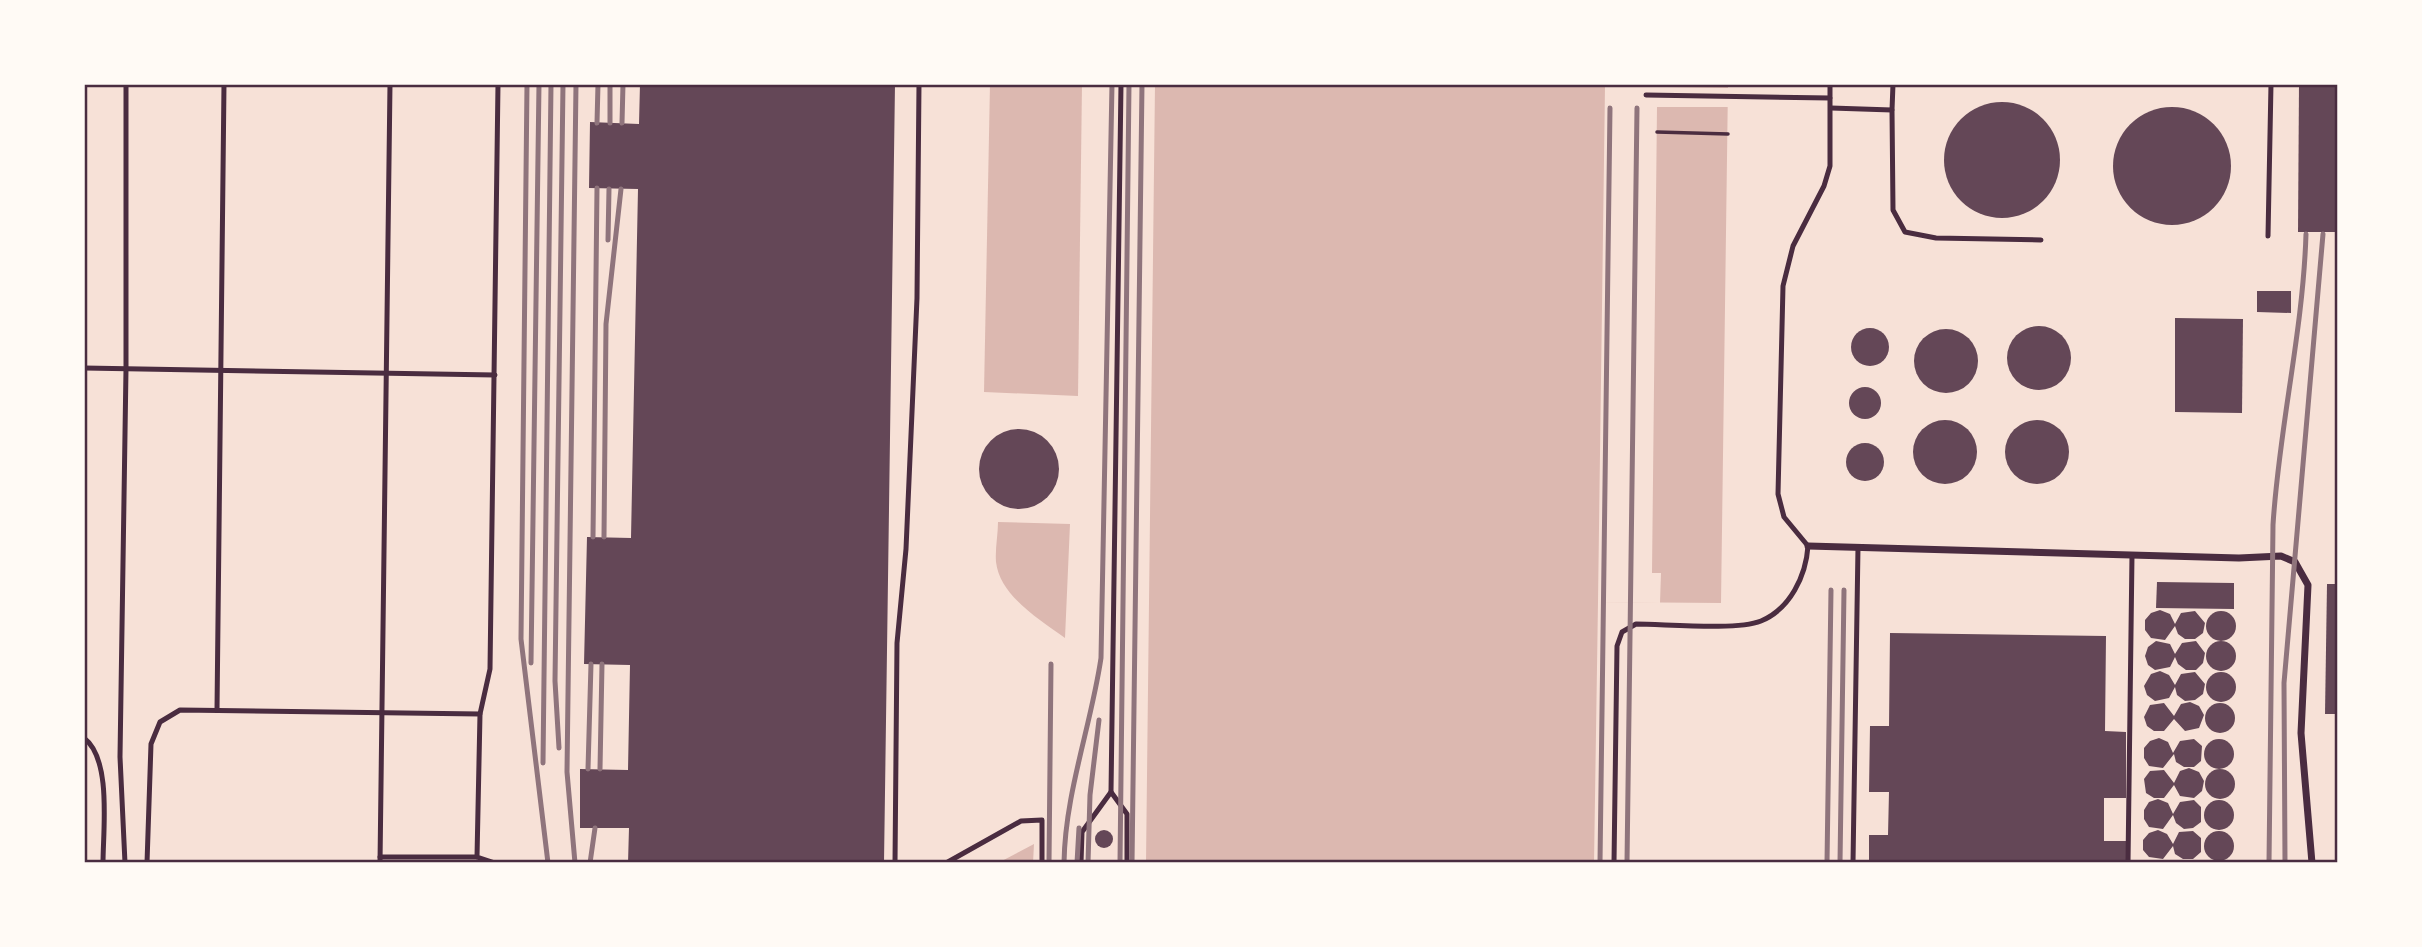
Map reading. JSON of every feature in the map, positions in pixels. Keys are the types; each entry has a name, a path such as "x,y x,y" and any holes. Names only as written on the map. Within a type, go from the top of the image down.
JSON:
{"street":[{"path":"1808,546 2132,555 2281,556 2295,562 2304,575 2308,597 2301,733 2312,863"}],"lane":[{"path":"125,863 120,757 126,369 126,84"},
{"path":"217,710 223,84"},
{"path":"390,84 380,860 477,857 495,863"},
{"path":"477,857 480,714 490,669 498,84"},
{"path":"895,863 897,643 906,549 917,298 919,84"},
{"path":"1081,863 1082,832 1111,792 1121,84"},
{"path":"1614,863 1617,646 1622,632 1636,624 1740,624 1762,621 1790,597 1805,567 1808,546 1784,517 1778,494 1783,286 1793,246 1824,186 1832,146 1830,84"},
{"path":"1893,84 1893,210 1905,232 1936,238 2041,240"},
{"path":"2268,236 2272,84"},
{"path":"1646,95 1830,98"},
{"path":"1830,108 1892,110"},
{"path":"84,368 386,370 495,375"},
{"path":"1853,863 1858,547"},
{"path":"2129,863 2132,555"},
{"path":"147,863 149,762 154,732 160,722 180,710 480,714"},
{"path":"84,738 93,747 100,762 103,863"},
{"path":"1111,792 1127,814 1127,863"},
{"path":"946,863 1021,821 1042,820 1042,863"}],"path":[{"path":"1657,132 1728,134"}],"shaded area":[{"path":"990,84 1082,84 1078,396 984,392"},
{"path":"1155,84 1728,84 1721,603 1598,602 1594,863 1146,863"},
{"path":"998,522 1070,524 1065,638 1022,606 1005,586 996,562"},
{"path":"1034,844 1033,863 998,863"}],"pier":[{"path":"1605,86 1728,88 1728,107 1657,107 1652,573 1661,573 1660,603 1598,602"}],"building":[{"path":"640,84 895,84 884,863 628,863 629,828 580,828 580,769 628,770 630,665 584,664 587,537 631,538 638,189 589,188 590,122 639,124"},
{"path":"2299,84 2338,84 2338,232 2298,232"},
{"path":"2002,102 2024,107 2043,119 2055,138 2060,160 2055,182 2043,201 2024,213 2002,218 1980,213 1961,201 1949,182 1944,160 1949,138 1961,119 1980,107"},
{"path":"2172,107 2195,112 2214,124 2226,143 2231,166 2226,189 2214,208 2195,220 2172,225 2149,220 2130,208 2118,189 2113,166 2118,143 2130,124 2149,112"},
{"path":"2257,291 2291,291 2291,313 2257,312"},
{"path":"2175,318 2243,319 2242,413 2175,412"},
{"path":"2033,326 2045,326 2062,335 2069,346 2069,370 2062,381 2045,390 2033,390 2021,385 2012,376 2007,364 2007,352 2012,340 2021,331"},
{"path":"1870,328 1884,333 1889,347 1884,361 1870,366 1856,361 1851,347 1856,333"},
{"path":"1940,329 1952,329 1969,338 1976,349 1976,373 1969,384 1952,393 1940,393 1928,388 1919,379 1914,367 1914,355 1919,343 1928,334"},
{"path":"1865,387 1876,392 1881,403 1876,414 1865,419 1854,414 1849,403 1854,392"},
{"path":"1939,420 1951,420 1968,429 1975,440 1975,464 1968,475 1951,484 1939,484 1927,479 1918,470 1913,458 1913,446 1918,434 1927,425"},
{"path":"2031,420 2043,420 2060,429 2067,440 2067,464 2060,475 2043,484 2031,484 2019,479 2010,470 2005,458 2005,446 2010,434 2019,425"},
{"path":"1019,429 1034,432 1047,441 1056,454 1059,469 1056,484 1047,497 1034,506 1019,509 1004,506 991,497 982,484 979,469 982,454 991,441 1004,432"},
{"path":"1865,443 1879,448 1884,462 1879,476 1865,481 1851,476 1846,462 1851,448"},
{"path":"2157,582 2234,583 2234,609 2156,608"},
{"path":"2327,584 2338,584 2338,714 2325,714"},
{"path":"2160,610 2170,614 2175,624 2181,613 2195,611 2205,623 2203,633 2195,639 2185,639 2178,634 2175,626 2165,640 2151,638 2145,630 2145,620 2151,613"},
{"path":"2221,611 2232,615 2236,626 2232,637 2221,641 2210,637 2206,626 2210,615"},
{"path":"1890,633 2106,636 2105,731 2126,732 2126,798 2104,798 2104,841 2126,841 2126,863 1869,863 1869,835 1888,835 1889,792 1869,792 1870,726 1889,726"},
{"path":"2156,641 2170,644 2175,654 2182,643 2196,641 2205,653 2203,663 2196,670 2186,670 2178,664 2175,657 2170,667 2155,670 2148,665 2145,656 2148,647"},
{"path":"2221,641 2232,645 2236,656 2232,667 2221,671 2210,667 2206,656 2210,645"},
{"path":"2160,671 2169,675 2175,685 2181,674 2195,672 2205,684 2203,694 2195,700 2185,701 2177,695 2175,687 2169,698 2155,701 2147,695 2144,686 2151,674"},
{"path":"2221,672 2232,676 2236,687 2232,698 2221,702 2210,698 2206,687 2210,676"},
{"path":"2190,702 2199,706 2204,715 2199,728 2185,731 2174,719 2164,731 2154,731 2147,726 2144,717 2150,705 2164,703 2174,716 2181,704"},
{"path":"2220,703 2231,707 2235,718 2231,729 2220,733 2209,729 2205,718 2209,707"},
{"path":"2159,738 2168,742 2173,753 2180,741 2194,739 2202,746 2201,761 2194,767 2184,767 2176,762 2174,754 2163,768 2149,766 2144,758 2144,748 2150,741"},
{"path":"2219,739 2230,743 2234,754 2230,765 2219,769 2208,765 2204,754 2208,743"},
{"path":"2189,768 2199,772 2204,781 2202,791 2194,798 2180,796 2174,785 2164,798 2154,798 2146,793 2144,779 2150,771 2164,770 2174,783 2180,771"},
{"path":"2220,769 2231,773 2235,784 2231,795 2220,799 2209,795 2205,784 2209,773"},
{"path":"2158,799 2168,803 2173,814 2180,802 2194,800 2201,807 2201,822 2193,828 2184,829 2176,823 2173,815 2163,829 2149,827 2144,819 2144,810 2149,802"},
{"path":"2219,800 2230,804 2234,815 2230,826 2219,830 2208,826 2204,815 2208,804"},
{"path":"1104,830 1110,833 1113,839 1110,845 1104,848 1098,845 1095,839 1098,833"},
{"path":"2158,830 2167,834 2173,844 2179,832 2193,831 2201,838 2201,852 2193,859 2183,859 2175,854 2173,846 2163,859 2149,857 2143,850 2143,840 2149,833"},
{"path":"2219,831 2230,835 2234,846 2230,857 2219,861 2208,857 2204,846 2208,835"}],"railway":[{"path":"527,84 521,639 548,863"},
{"path":"531,663 539,84"},
{"path":"543,763 551,84"},
{"path":"559,748 555,681 563,84"},
{"path":"575,863 567,772 576,84"},
{"path":"597,123 598,84"},
{"path":"610,84 610,123"},
{"path":"622,123 623,84"},
{"path":"1064,863 1069,811 1101,658 1112,84"},
{"path":"1120,863 1129,84"},
{"path":"1132,863 1142,84"},
{"path":"1600,863 1610,108"},
{"path":"1627,863 1637,108"},
{"path":"593,537 597,188"},
{"path":"608,240 609,189"},
{"path":"604,537 606,324 621,189"},
{"path":"2269,863 2273,525 2300,307 2306,234"},
{"path":"2285,863 2284,683 2323,234"},
{"path":"1827,863 1831,590"},
{"path":"1840,863 1844,590"},
{"path":"588,769 591,664"},
{"path":"600,769 602,664"},
{"path":"1049,863 1051,664"},
{"path":"1088,863 1090,795 1099,720"},
{"path":"590,863 595,828"},
{"path":"1077,863 1079,828"}]}
